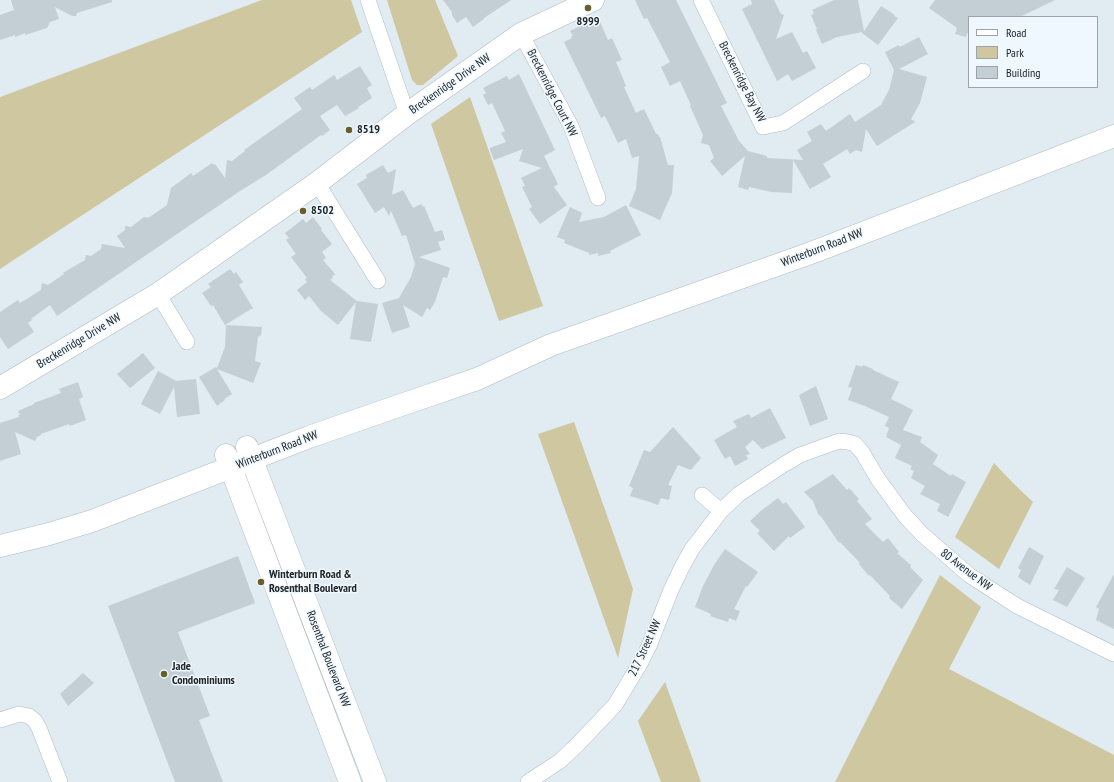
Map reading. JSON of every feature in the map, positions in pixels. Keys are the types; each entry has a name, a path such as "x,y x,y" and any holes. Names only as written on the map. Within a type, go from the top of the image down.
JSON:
{"main road":[{"name":"Breckenridge Drive NW","path":"0,388 158,294 317,183 407,114 521,34 592,0"},
{"name":"Winterburn Road NW","path":"1090,144 1114,130"},
{"name":"Winterburn Road NW","path":"0,543 46,523 250,453 309,437 477,379 551,345 811,253 1114,136"},
{"name":"Rosenthal Boulevard NW","path":"250,453 375,782"},
{"name":"Winterburn Road NW","path":"0,546 49,534 92,521 228,461"},
{"name":"Rosenthal Boulevard NW","path":"228,461 350,782"}],"street":[{"path":"368,0 407,114"},
{"name":"Breckenridge Bay NW","path":"701,0 763,127 783,123 864,71"},
{"name":"Breckenridge Court NW","path":"521,34 571,126 598,198"},
{"path":"317,183 378,281"},
{"path":"158,294 187,342"},
{"name":"217 Street NW","path":"528,782 560,760 578,744 615,705 649,646 682,566 692,549 721,511 739,494 800,455 839,441 855,444"},
{"name":"80 Avenue NW","path":"855,444 905,516 922,534 969,575 1017,606 1114,654"},
{"path":"702,495 721,511"},
{"path":"0,720 8,716 19,714 29,716 35,721 60,782"}],"green space":[{"path":"262,0 351,0 362,32 0,269 0,97"},
{"path":"387,0 435,0 458,56 423,85 417,85 412,80"},
{"path":"470,97 543,306 499,321 431,124"},
{"path":"574,422 633,589 618,658 538,434"},
{"path":"994,463 1033,502 999,569 955,537"},
{"path":"940,575 981,607 949,669 1114,755 1114,782 835,782"},
{"path":"665,682 701,782 661,782 638,721"}],"building":[{"path":"11,0 112,0 112,2 77,13 76,16 72,16 55,7 59,19 50,22 47,28 25,35 25,33 0,40 0,15 14,10"},
{"path":"443,0 511,0 473,27 466,17 457,23 452,15 452,12"},
{"path":"635,0 676,0 727,103 721,106 739,141 748,151 767,156 767,158 803,160 797,150 812,141 807,132 821,124 826,131 850,114 855,122 881,105 889,90 894,70 885,52 899,45 900,47 919,37 928,54 899,69 927,77 920,103 911,119 915,122 877,146 866,129 862,152 856,150 850,154 847,149 823,164 831,177 810,189 793,160 792,193 771,192 749,187 748,190 738,187 745,156 722,176 710,161 714,158 709,145 701,143 703,135 680,81 670,86 661,67 670,62 647,18 644,19"},
{"path":"751,0 774,0 781,14 784,15 776,39 792,32 803,53 807,51 816,68 792,81 788,74 777,81 742,9 752,4"},
{"path":"834,0 858,0 864,31 881,6 898,18 878,45 862,32 837,37 822,44 811,15 814,14 812,10"},
{"path":"935,0 1055,0 1022,16 968,16 968,34 966,37 955,34 957,28 929,8"},
{"path":"598,17 608,40 612,38 622,60 616,62 626,86 624,87 636,113 644,109 656,134 660,137 668,165 674,165 672,193 660,220 629,206 636,189 639,156 632,158 626,139 618,143 605,116 601,118 564,42 572,38 571,36 573,36 570,31"},
{"path":"360,66 372,85 367,88 372,98 345,116 337,105 320,116 330,130 322,136 321,135 266,175 240,191 57,316 50,305 28,323 34,332 8,349 0,337 0,312 18,300 20,303 41,290 42,283 48,285 64,274 63,273 85,260 86,255 91,256 101,249 102,244 125,248 117,236 125,230 125,226 131,227 144,217 148,218 167,205 171,188 191,173 193,176 212,163 214,165 215,164 225,178 227,160 232,161 245,151 244,150 302,109 294,98 310,87 312,90 334,75 337,80"},
{"path":"519,74 555,150 544,156 558,184 554,187 567,205 540,224 529,209 532,207 522,187 525,186 521,178 542,168 519,161 523,149 494,160 490,150 490,148 506,142 501,133 505,131 492,103 488,105 483,95 486,93 483,88 507,76 509,80"},
{"path":"383,165 388,173 396,169 392,195 403,190 413,208 421,204 423,207 424,206 435,232 442,230 445,240 438,242 441,250 419,257 450,268 447,278 443,277 435,302 430,310 427,308 422,317 403,305 410,327 392,333 382,303 399,298 411,277 415,264 406,235 402,236 391,211 389,216 384,207 375,213 357,184 367,178 366,175"},
{"path":"626,205 641,235 610,251 611,253 598,256 598,253 589,255 589,253 564,243 565,240 557,237 570,207 582,213 579,222 604,217"},
{"path":"313,217 332,244 322,252 326,258 323,260 335,274 330,280 357,301 378,304 371,342 350,339 356,302 338,325 321,311 309,296 305,300 297,290 307,282 305,279 307,278 291,257 296,254 286,240 289,238 285,233 303,219 306,223"},
{"path":"230,269 234,274 236,272 243,282 239,285 253,308 225,325 213,305 211,306 202,293 211,287 208,284"},
{"path":"226,325 262,327 261,335 258,337 255,361 261,363 253,383 217,369 232,394 217,406 199,377 216,367 217,368 225,347"},
{"path":"143,353 155,368 130,388 117,374"},
{"path":"856,365 862,367 863,365 899,382 891,399 913,410 903,430 922,437 920,442 938,455 933,464 951,476 952,474 966,482 948,517 937,511 940,504 920,494 925,486 911,478 914,471 910,469 912,466 895,458 901,445 886,437 889,428 885,426 889,417 848,400 852,388 848,387"},
{"path":"158,371 176,381 196,379 200,414 177,417 174,387 160,414 141,404"},
{"path":"78,382 83,397 79,399 86,420 70,426 69,424 41,434 35,441 15,432 21,454 0,461 0,423 19,417 18,415 20,415 18,411 34,403 61,393 59,389"},
{"path":"816,386 828,419 810,426 799,395"},
{"path":"770,408 786,438 762,449 753,440 745,447 750,454 746,455 748,459 735,466 730,456 725,459 714,440 737,427 733,421 749,414 751,418"},
{"path":"673,427 701,458 691,470 678,465 668,485 672,486 669,500 661,498 658,505 630,496 633,488 629,486 644,450 650,452"},
{"path":"833,474 847,490 849,488 859,499 857,501 872,519 865,524 883,542 888,538 899,552 897,553 911,565 910,567 923,580 902,609 889,598 890,596 870,575 869,576 859,564 860,563 840,542 839,543 820,515 819,516 813,501 804,492"},
{"path":"778,498 783,504 786,502 805,527 790,538 789,536 774,551 757,533 760,531 750,521"},
{"path":"1029,547 1044,556 1030,585 1018,577 1021,570 1018,568"},
{"path":"725,549 758,572 747,587 746,586 734,609 740,611 736,621 729,618 728,622 710,616 711,614 695,607 703,586 714,565"},
{"name":"Jade Condominiums","path":"238,556 255,603 178,632 210,716 199,720 223,782 175,782 108,606"},
{"path":"1067,567 1085,578 1067,607 1053,600 1059,590 1054,589"},
{"path":"1114,574 1114,629 1096,620 1099,609 1096,607"},
{"path":"83,673 94,683 68,706 60,694"}],"place":[{"name":"8999","path":"588,8"},
{"name":"8519","path":"349,130"},
{"name":"8502","path":"303,211"},
{"name":"Winterburn Road & Rosenthal Boulevard","path":"261,582"},
{"name":"Jade Condominiums","path":"164,674"}]}
